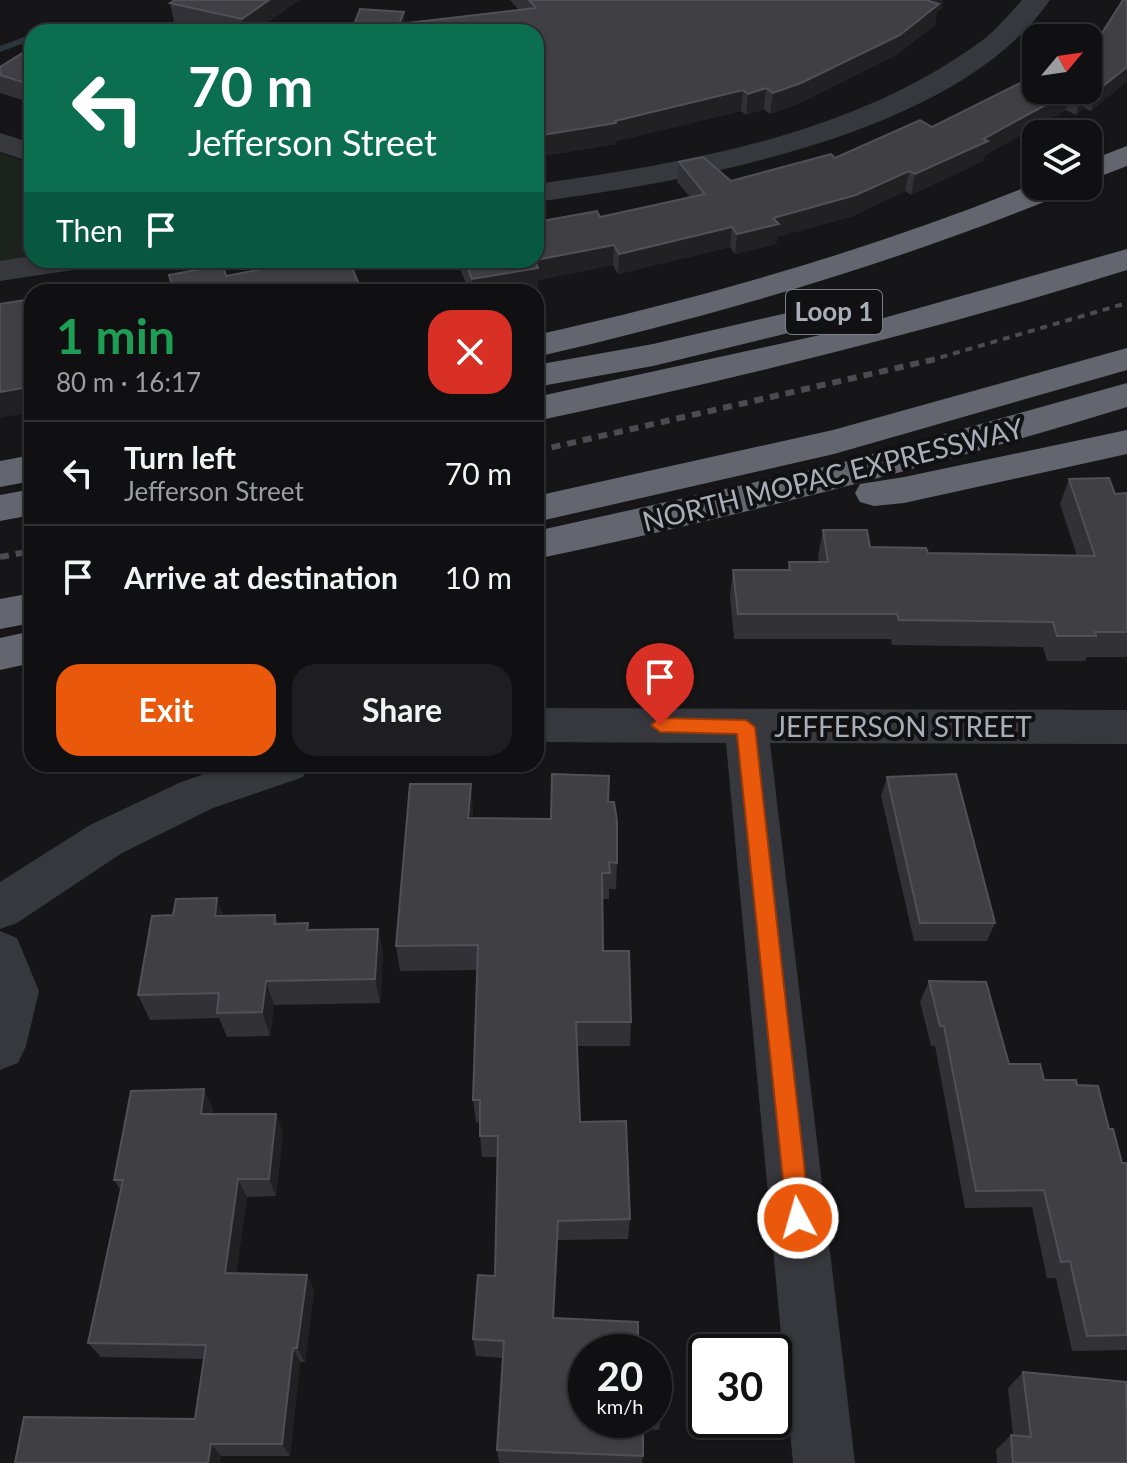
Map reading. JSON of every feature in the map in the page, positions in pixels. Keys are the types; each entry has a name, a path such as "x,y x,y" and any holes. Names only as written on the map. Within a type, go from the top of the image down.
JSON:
{"highway":[{"path":"1102,166 1127,155"},
{"path":"544,344 652,321 791,280 910,241 1022,199"},
{"name":"Loop 1","path":"544,375 653,355 909,293 1127,228"},
{"path":"544,407 753,364 964,309 1127,259"},
{"path":"544,507 834,442 1127,359"},
{"name":"NORTH MOPAC EXPRESSWAY","path":"544,543 705,511 989,438 1127,395"},
{"path":"705,511 904,490 1127,442"},
{"path":"0,474 24,470"},
{"path":"0,508 24,504"},
{"path":"0,614 24,610"},
{"path":"0,654 24,649"}],"street":[{"path":"544,192 669,174 762,150 874,112 944,77 989,50 1037,0"},
{"path":"0,142 24,150"},
{"path":"0,271 24,267"},
{"name":"JEFFERSON STREET","path":"544,725 1127,727"},
{"path":"746,727 824,1463"},
{"path":"0,908 106,839 197,795 264,772"},
{"path":"0,953 14,991 0,1046"}],"shaded area":[{"path":"0,153 24,161 24,258 0,262"}],"building":[{"path":"175,0 269,0 242,19 170,3"},
{"path":"529,0 930,0 939,4 900,35 801,83 773,93 766,88 748,94 743,90 616,123 544,135 544,24 399,24 536,8"},
{"path":"1123,0 1127,0 1127,67 1102,87 1102,33"},
{"path":"360,9 404,12 399,24 354,24"},
{"path":"24,52 24,82 0,75 0,67"},
{"path":"1022,82 1022,104 1047,104 983,139 988,141 915,174 909,171 856,195 773,218 779,224 737,234 732,227 619,254 614,245 544,258 544,221 597,211 600,217 705,194 679,162 703,157 731,181 831,154 835,158 920,120 932,127"},
{"path":"224,268 226,276 268,268 352,268 359,284 172,284 169,275"},
{"path":"467,268 538,268 472,279"},
{"path":"24,300 24,388 0,392 0,304"},
{"path":"1109,478 1115,494 1127,493 1127,632 1057,636 1053,622 899,620 897,614 738,614 733,570 790,570 789,562 828,562 823,530 867,530 870,547 926,548 928,553 1095,556 1069,479"},
{"path":"552,774 609,776 608,802 614,802 617,821 617,863 609,862 610,873 602,873 603,951 629,951 631,1022 576,1022 580,1122 626,1121 630,1219 558,1221 553,1318 638,1322 638,1334 568,1334 568,1438 643,1438 643,1456 497,1450 504,1341 473,1339 478,1275 495,1276 498,1136 480,1136 480,1100 473,1100 478,945 396,946 410,784 471,784 468,818 551,819"},
{"path":"956,774 995,923 920,923 887,777"},
{"path":"217,898 215,916 275,915 274,924 308,923 307,930 378,929 375,979 266,981 262,1012 217,1013 219,993 138,995 152,916 173,915 176,899"},
{"path":"929,981 986,982 1009,1064 1040,1064 1044,1080 1076,1080 1077,1085 1098,1086 1109,1129 1113,1129 1122,1163 1127,1163 1127,1335 1087,1336 1070,1261 1061,1262 1044,1190 976,1191 944,1026 940,1026"},
{"path":"204,1089 201,1114 276,1114 269,1179 238,1179 225,1273 307,1275 297,1348 293,1348 282,1444 211,1444 208,1463 15,1463 24,1417 195,1419 206,1345 88,1343 123,1180 114,1180 131,1091"},
{"path":"1023,1372 1126,1382 1127,1463 1013,1463 1011,1435 1031,1437"}],"waterway":[{"path":"0,49 24,40"}],"railway":[{"path":"931,360 1127,303"},
{"path":"931,360 936,359"},
{"path":"544,449 931,360"},
{"path":"0,557 24,552"}],"route":[{"path":"660,725 746,727 798,1218"}]}
